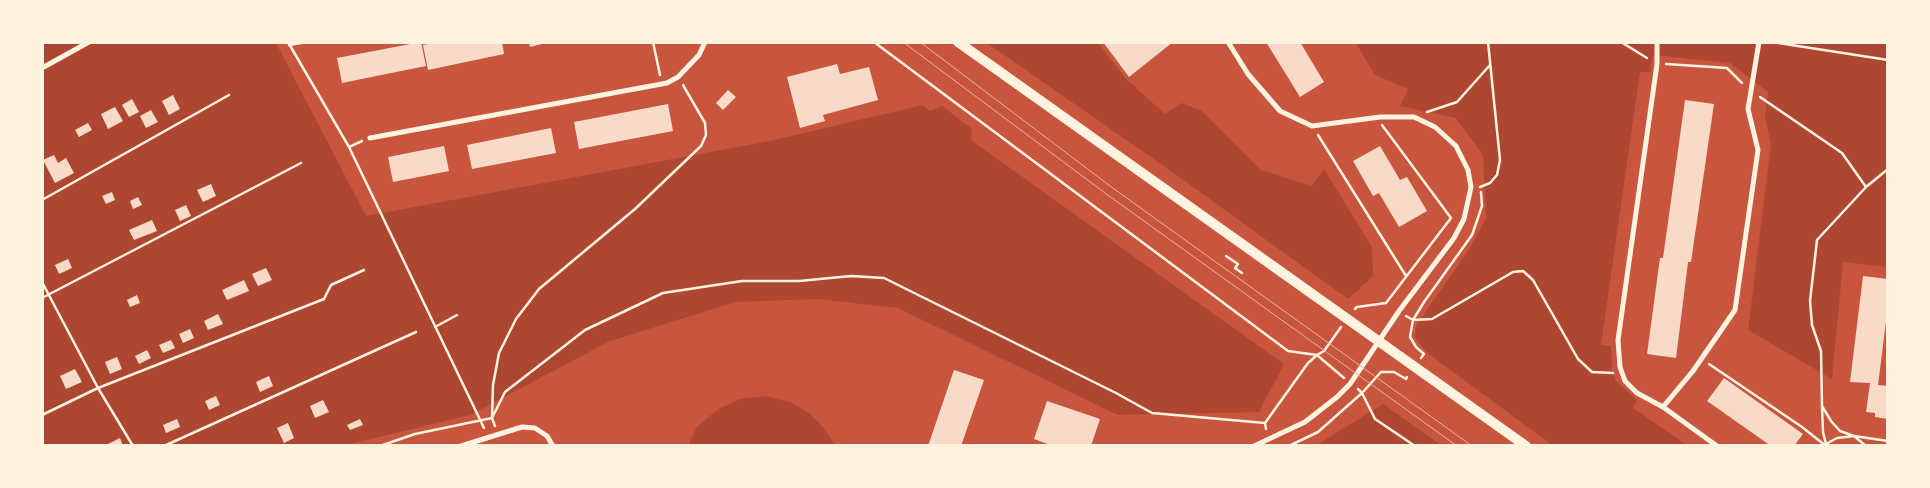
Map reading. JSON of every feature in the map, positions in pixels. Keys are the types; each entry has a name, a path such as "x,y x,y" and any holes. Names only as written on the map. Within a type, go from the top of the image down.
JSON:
{"main road":[{"path":"958,42 1526,446"}],"street":[{"path":"42,68 89,42"},
{"path":"370,138 662,84 678,77 699,55 706,42"},
{"path":"1228,42 1248,74 1280,111 1312,126 1380,117 1414,117 1435,127 1456,146 1468,170 1471,187 1464,219 1454,238 1399,311 1350,384 1337,397 1305,422 1254,446"},
{"path":"1657,42 1657,64 1618,340 1621,371 1625,381 1637,393 1663,407 1716,446"},
{"path":"1663,407 1702,359 1734,310 1758,150 1748,108 1759,42"},
{"path":"461,446 522,427 536,428 547,436 553,446"}],"path":[{"path":"308,42 289,44 350,146 434,327 482,420 487,438"},
{"path":"653,42 662,84"},
{"path":"874,42 1288,350 1317,355 1362,393 1375,418 1415,446"},
{"path":"1471,187 1481,187 1490,183 1497,175 1500,160 1488,42"},
{"path":"1772,42 1888,60"},
{"path":"1414,117 1457,102 1491,64"},
{"path":"1710,67 1727,68 1751,92 1842,153 1866,187"},
{"path":"498,434 492,418 493,385 499,354 516,319 540,289 635,209 701,146 706,135 705,123 678,77"},
{"path":"42,200 228,95"},
{"path":"1266,440 1265,423 1308,363 1324,351 1357,307 1386,302 1451,218 1381,125"},
{"path":"1326,132 1316,133 1406,276"},
{"path":"42,298 301,163"},
{"path":"1825,445 1821,350 1812,325 1810,301 1817,240 1866,187 1888,169"},
{"path":"1226,256 1238,264 1235,268 1242,273"},
{"path":"42,415 98,388 324,299 331,286 364,270"},
{"path":"1289,446 1318,432 1362,393 1380,372 1394,372 1406,379 1424,354 1416,347 1410,337 1413,320 1432,319 1513,272 1523,271 1533,280 1578,358 1592,372 1610,374 1621,371"},
{"path":"492,418 505,392 585,330 663,292 742,281 799,281 851,276 884,278 1116,393 1152,413 1265,423"},
{"path":"42,282 98,388 133,446"},
{"path":"434,327 457,315"},
{"path":"164,446 416,332"},
{"path":"1702,359 1825,445"},
{"path":"1822,406 1840,431 1854,436 1888,441"},
{"path":"380,446 415,434 492,418"},
{"path":"1825,445 1837,438 1854,436 1866,446"}],"shaded area":[{"path":"42,43 276,43 366,216 770,141 923,105 930,111 942,106 972,129 971,140 1284,364 1259,412 1118,415 898,308 817,299 736,302 610,341 470,415 346,445 43,445"},
{"path":"987,43 1098,43 1126,79 1165,114 1182,103 1202,111 1261,170 1312,186 1324,169 1372,247 1373,276 1348,299 1168,169"},
{"path":"1356,43 1887,43 1887,267 1843,262 1832,379 1748,330 1771,144 1765,118 1768,92 1730,63 1653,55 1650,72 1640,72 1601,345 1611,346 1612,369 1616,381 1637,400 1633,408 1687,445 1552,445 1426,352 1415,337 1416,326 1470,248 1486,218 1483,155 1456,118 1400,106 1408,89 1375,75"},
{"path":"765,396 790,402 809,413 823,427 835,445 688,445 697,427 718,409 740,399"},
{"path":"1383,404 1441,445 1315,446"}],"building":[{"path":"421,42 426,66 342,83 337,58"},
{"path":"437,42 502,42 504,54 428,70 423,45"},
{"path":"529,42 546,42 546,43 530,47"},
{"path":"1103,42 1173,42 1129,77"},
{"path":"1266,42 1300,42 1324,82 1300,97"},
{"path":"837,64 840,74 869,67 878,100 823,115 825,121 800,128 787,77"},
{"path":"728,90 736,97 723,110 716,103"},
{"path":"173,95 180,109 169,115 162,101"},
{"path":"132,99 139,112 129,117 122,105"},
{"path":"1685,100 1714,104 1691,262 1688,262 1676,358 1647,354 1660,258 1663,258"},
{"path":"668,104 673,131 579,149 574,122"},
{"path":"115,107 123,121 108,129 101,114"},
{"path":"151,110 158,122 146,128 140,116"},
{"path":"88,123 92,130 79,137 75,130"},
{"path":"551,128 556,153 472,169 467,145"},
{"path":"444,146 449,171 393,182 388,157"},
{"path":"1380,146 1400,180 1407,177 1427,211 1399,227 1379,193 1373,196 1353,161"},
{"path":"54,155 58,163 66,158 74,173 55,183 43,160"},
{"path":"211,184 216,196 203,202 197,190"},
{"path":"112,192 115,200 106,204 102,196"},
{"path":"138,197 142,205 133,209 130,201"},
{"path":"186,205 191,216 180,221 175,210"},
{"path":"152,220 157,231 134,240 129,230"},
{"path":"68,259 72,268 59,274 55,265"},
{"path":"266,268 272,280 258,286 252,274"},
{"path":"1863,276 1888,279 1888,306 1878,385 1888,386 1888,419 1875,417 1875,413 1866,412 1870,383 1850,382"},
{"path":"244,280 249,291 227,300 222,290"},
{"path":"137,295 140,303 130,307 127,300"},
{"path":"218,314 223,324 208,330 204,321"},
{"path":"190,329 194,338 183,343 179,334"},
{"path":"171,340 175,348 163,353 159,345"},
{"path":"147,350 151,358 139,364 135,356"},
{"path":"117,357 122,369 110,374 105,362"},
{"path":"75,369 82,382 66,389 60,376"},
{"path":"954,370 984,380 961,446 928,446"},
{"path":"269,376 273,386 260,392 256,382"},
{"path":"1724,378 1803,434 1794,446 1771,446 1707,401"},
{"path":"216,396 220,405 209,410 205,401"},
{"path":"323,400 329,412 315,418 310,406"},
{"path":"1047,401 1100,419 1091,446 1053,446 1034,439"},
{"path":"177,419 180,427 166,433 163,425"},
{"path":"360,419 363,425 350,430 347,425"},
{"path":"288,423 294,438 284,443 277,428"},
{"path":"120,438 123,446 104,446"}],"tram line":[{"path":"903,42 1105,193 1457,446"},
{"path":"920,42 1110,186 1472,446"}]}
